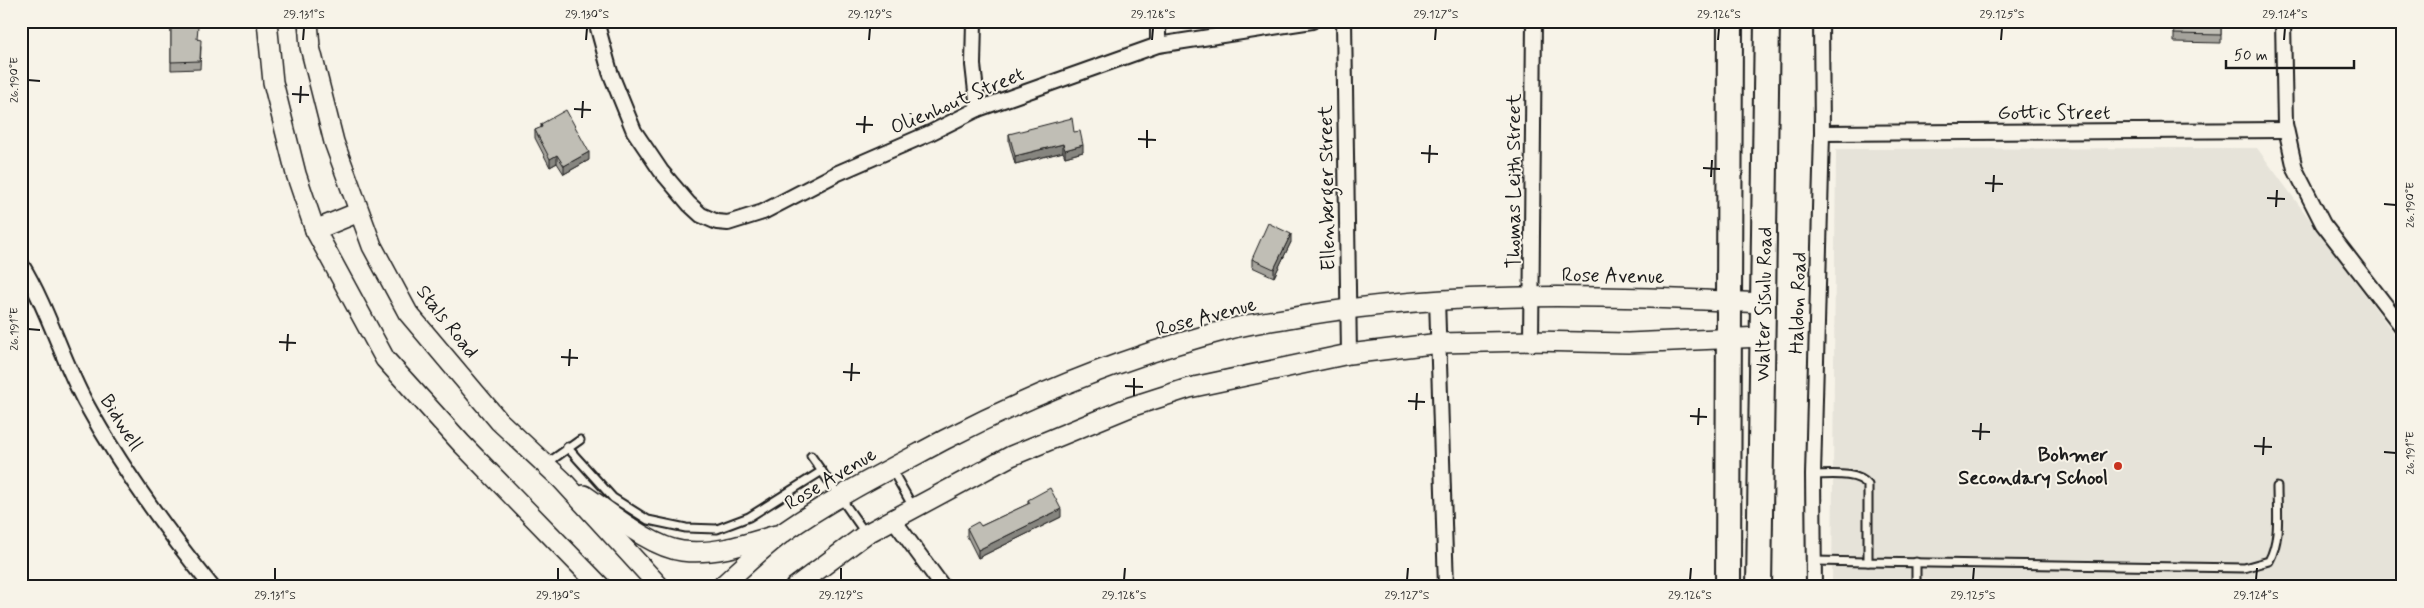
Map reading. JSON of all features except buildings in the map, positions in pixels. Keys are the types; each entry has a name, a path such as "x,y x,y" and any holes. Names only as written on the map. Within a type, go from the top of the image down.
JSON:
{"highway":[{"name":"Walter Sisulu Road","path":"1728,587 1730,21"},
{"name":"Walter Sisulu Road","path":"1759,587 1767,21"},
{"path":"1730,127 1766,128"}],"street":[{"path":"267,21 273,82 296,174 315,230 386,359 461,443 601,587"},
{"name":"Stals Road","path":"308,21 310,47 334,142 372,246 408,313 499,421 562,480 660,587"},
{"name":"Olienhout Street","path":"596,21 610,72 634,131 661,170 689,204 701,215 717,222 728,224 763,212 830,177 930,133 978,109 1158,45 1312,21"},
{"path":"974,21 973,65 978,109"},
{"path":"1158,21 1158,45"},
{"name":"Ellenberger Street","path":"1344,21 1349,354"},
{"name":"Thomas Leith Street","path":"1531,341 1534,21"},
{"name":"Haldon Road","path":"1814,587 1813,475 1822,133 1821,21"},
{"path":"2283,21 2286,130 2294,169 2323,224 2403,328"},
{"name":"Gottic Street","path":"1822,133 2286,130"},
{"path":"315,230 359,212"},
{"name":"Bidwell","path":"21,264 38,292 57,343 86,402 146,498 183,551 212,587"},
{"name":"Rose Avenue","path":"721,587 782,533 840,497 891,468 1021,401 1113,365 1232,328 1347,308 1437,299 1532,295 1729,300 1763,303"},
{"path":"1437,299 1440,343 1446,587"},
{"path":"797,586 866,534 913,507 1011,456 1130,407 1189,388 1349,354 1440,343 1531,341 1628,343 1762,337"},
{"path":"562,480 653,541 669,548 683,551 716,550 782,533"},
{"path":"893,519 943,587"},
{"path":"566,550 582,587"}],"lane":[{"path":"545,465 567,447 580,440"},
{"path":"567,447 613,498 648,520 686,528 717,529 749,517 822,472"},
{"path":"811,456 866,534"},
{"path":"891,468 913,507"},
{"path":"1813,475 1852,476 1863,479 1868,485 1868,562"},
{"path":"1814,561 2244,568 2269,561 2274,550 2277,528 2277,487"},
{"path":"1916,562 1916,587"}],"shaded area":[{"name":"Bohmer Secondary School","path":"2257,148 2403,346 2403,587 1832,587 1836,149"}],"place":[{"name":"Bohmer Secondary School","path":"2118,466"}]}
